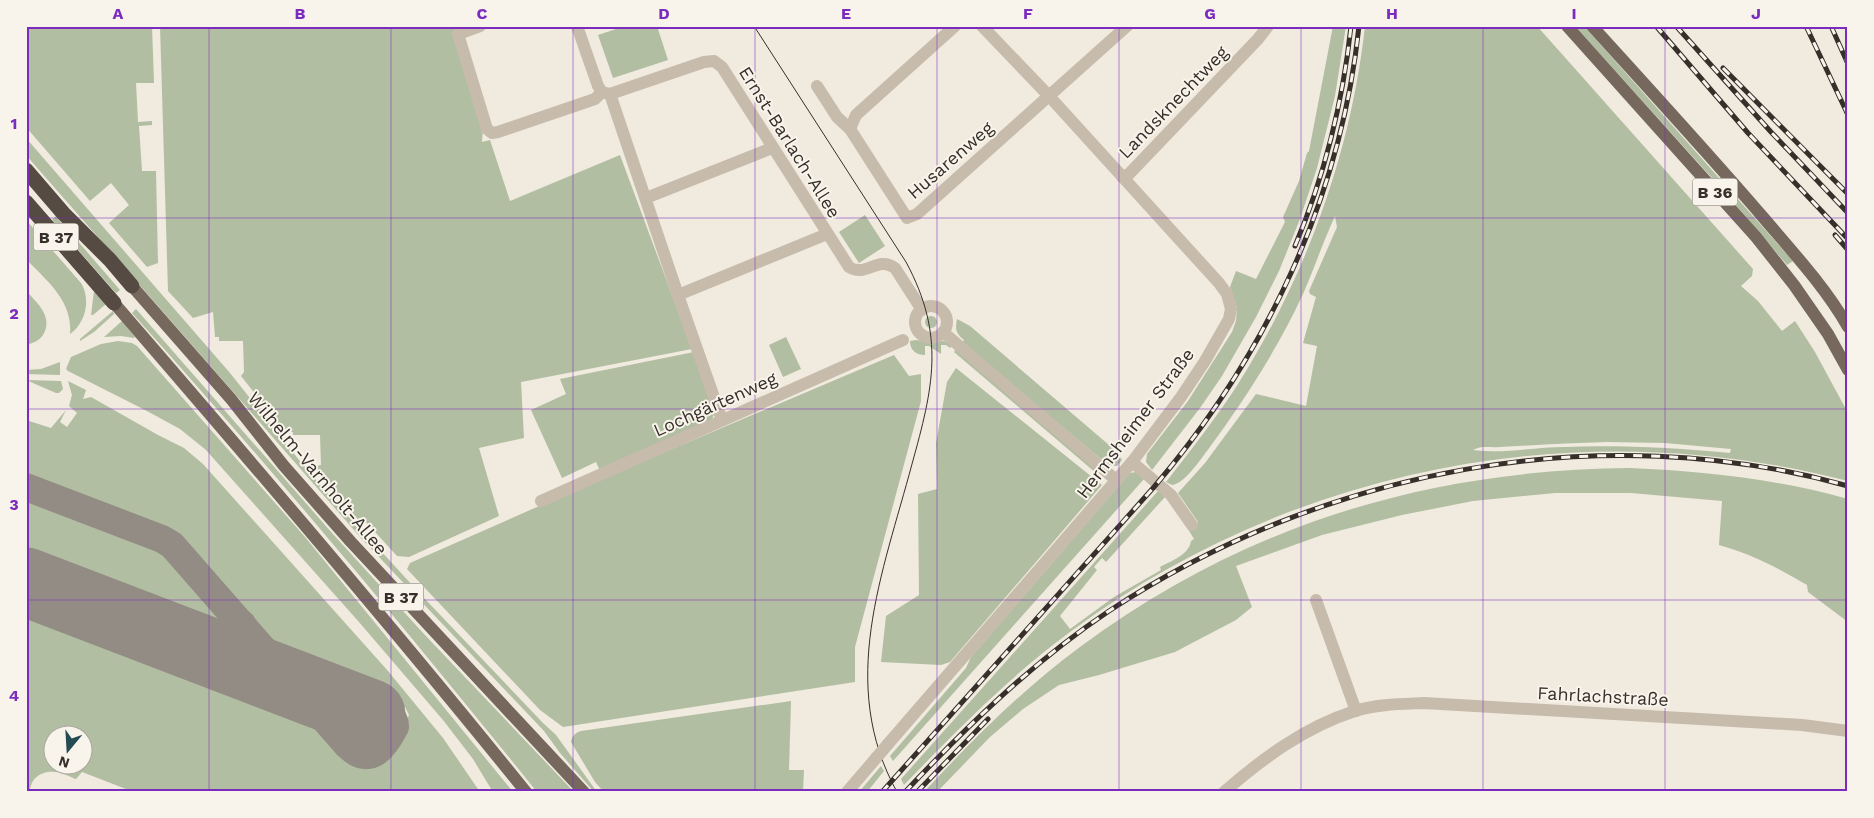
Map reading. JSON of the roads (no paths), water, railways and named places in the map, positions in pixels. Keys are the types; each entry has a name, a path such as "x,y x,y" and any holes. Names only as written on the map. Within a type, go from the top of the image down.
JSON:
{"highway":[{"name":"Wilhelm-Varnholt-Allee","path":"28,172 63,213 110,260 132,286"},
{"name":"B 37","path":"26,202 114,303"}],"main road":[{"name":"B 36","path":"1567,26 1767,251 1811,309 1828,334 1848,370"},
{"name":"B 36","path":"1592,26 1731,180 1810,274 1848,327"},
{"name":"Wilhelm-Varnholt-Allee","path":"132,286 231,399 284,466 351,542 584,792"},
{"name":"B 37","path":"114,303 408,646 526,792"}],"street":[{"path":"480,26 458,34 487,129 492,133 595,99 606,93"},
{"path":"577,26 598,86 606,93 646,198 722,420"},
{"path":"817,86 837,117 850,128 856,115 955,26"},
{"name":"Hermsheimer Straße","path":"848,792 1132,462 1181,397 1205,361 1226,328 1231,309 1227,294 1219,283 1049,96 982,26"},
{"path":"1049,96 1126,26"},
{"name":"Landsknechtweg","path":"1122,177 1136,167 1266,27"},
{"name":"Ernst-Barlach-Allee","path":"606,93 704,62 714,61 722,67 849,267 855,271 861,271 882,263 890,264 895,268 922,310"},
{"name":"Husarenweg","path":"850,128 907,218 917,214 1049,96"},
{"path":"646,198 772,148"},
{"path":"678,295 827,234"},
{"path":"931,306 942,310 947,321 943,332 936,337 930,338 922,334 916,325 916,319 922,310 931,306"},
{"path":"943,332 1116,480"},
{"name":"Lochgärtenweg","path":"541,501 903,340"},
{"path":"1132,462 1171,495 1192,525"},
{"path":"1316,600 1356,711"},
{"name":"Fahrlachstraße","path":"1224,792 1249,770 1298,736 1356,711 1390,705 1424,703 1792,725 1848,731"}],"tram line":[{"path":"754,26 906,262 919,289 927,314 932,362 926,411 879,587 871,628 868,669 870,711 879,751 897,792"}],"railway":[{"path":"1295,246 1315,193 1331,138 1343,82 1351,26"},
{"path":"882,792 1154,487 1194,437 1230,384 1263,329 1291,272 1315,213 1335,152 1350,90 1359,26"},
{"path":"1656,26 1748,133 1848,239"},
{"path":"1676,26 1771,132 1848,213"},
{"path":"1806,26 1848,115"},
{"path":"1831,26 1848,64"},
{"path":"1723,68 1848,194"},
{"path":"1835,235 1848,250"},
{"path":"905,792 952,743 1027,673 1109,611 1192,562 1280,522 1371,491 1465,469 1561,458 1658,456 1754,465 1848,486"},
{"path":"917,792 988,719"}]}
